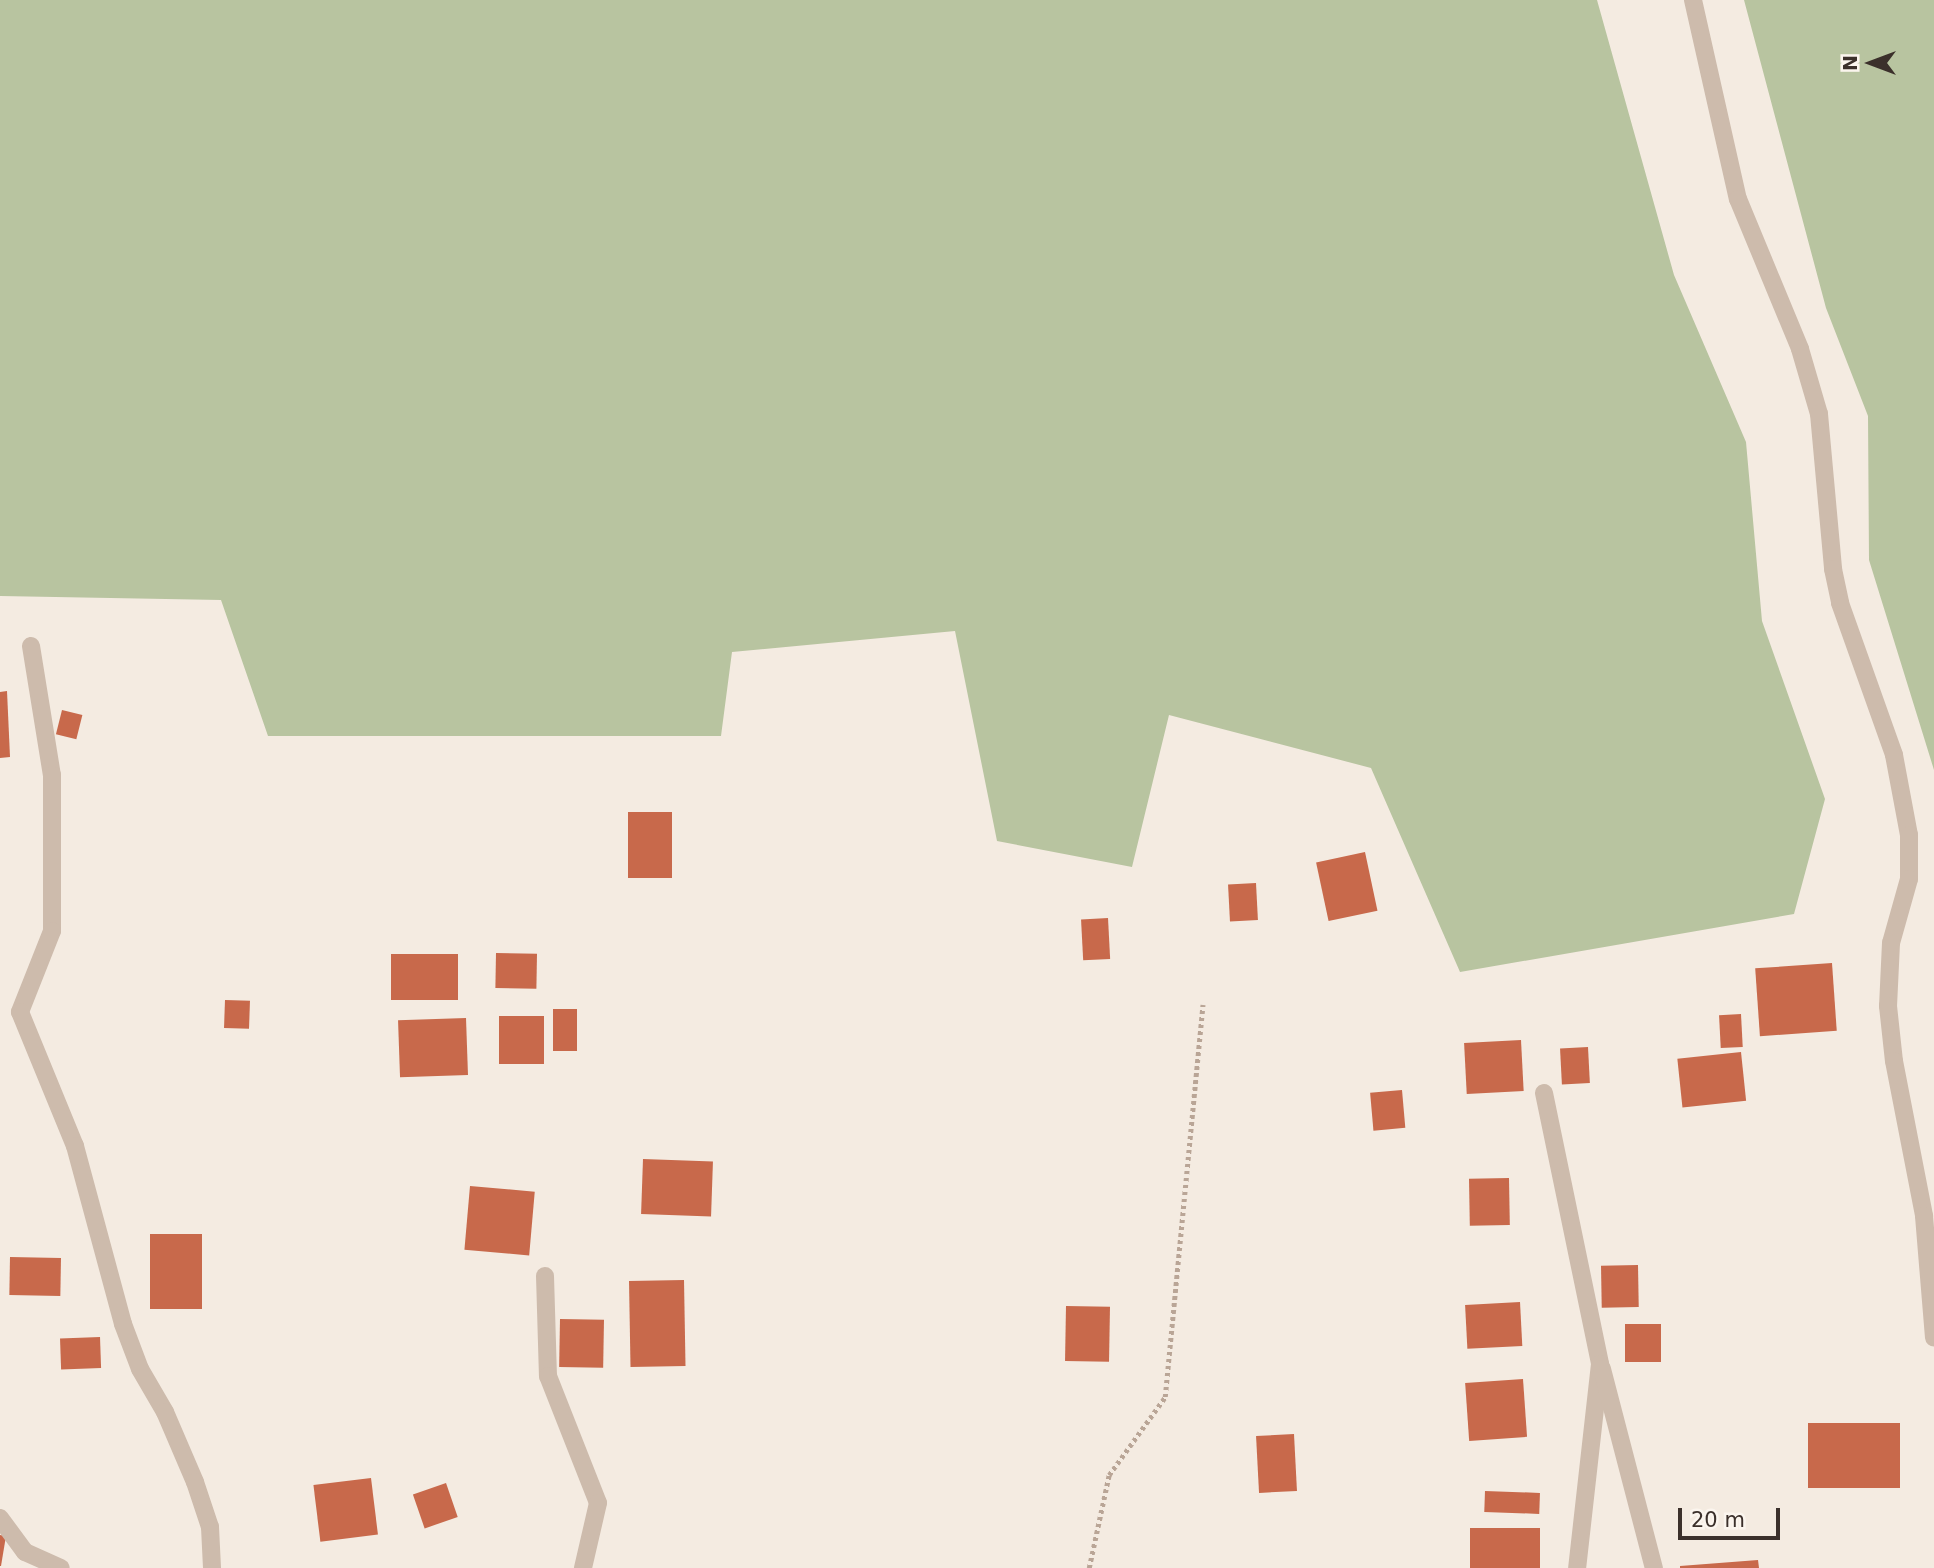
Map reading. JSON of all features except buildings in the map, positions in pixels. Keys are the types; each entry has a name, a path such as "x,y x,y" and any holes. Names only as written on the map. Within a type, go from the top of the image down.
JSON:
{"street":[{"path":"1693,0 1738,199 1800,349 1819,414 1833,569 1840,603 1894,755 1909,835 1909,879 1891,943 1888,1006 1894,1061 1924,1216 1934,1338"},
{"path":"30,646 52,775 52,931 20,1012 75,1146 123,1324 139,1369 165,1412 195,1482 210,1527 212,1568"},
{"path":"1544,1093 1600,1364 1654,1568"},
{"path":"545,1276 548,1376 598,1503 583,1568"},
{"path":"1577,1568 1600,1364"},
{"path":"0,1518 25,1552 61,1568"}],"path":[{"path":"1089,1568 1109,1475 1165,1397 1203,1005"}],"green space":[{"path":"0,0 1597,0 1674,275 1746,442 1762,621 1825,799 1794,914 1460,972 1371,768 1169,715 1132,867 997,841 955,631 732,652 721,736 268,736 221,600 0,596"},
{"path":"1744,0 1934,0 1934,770 1869,560 1868,416 1826,308"}]}
